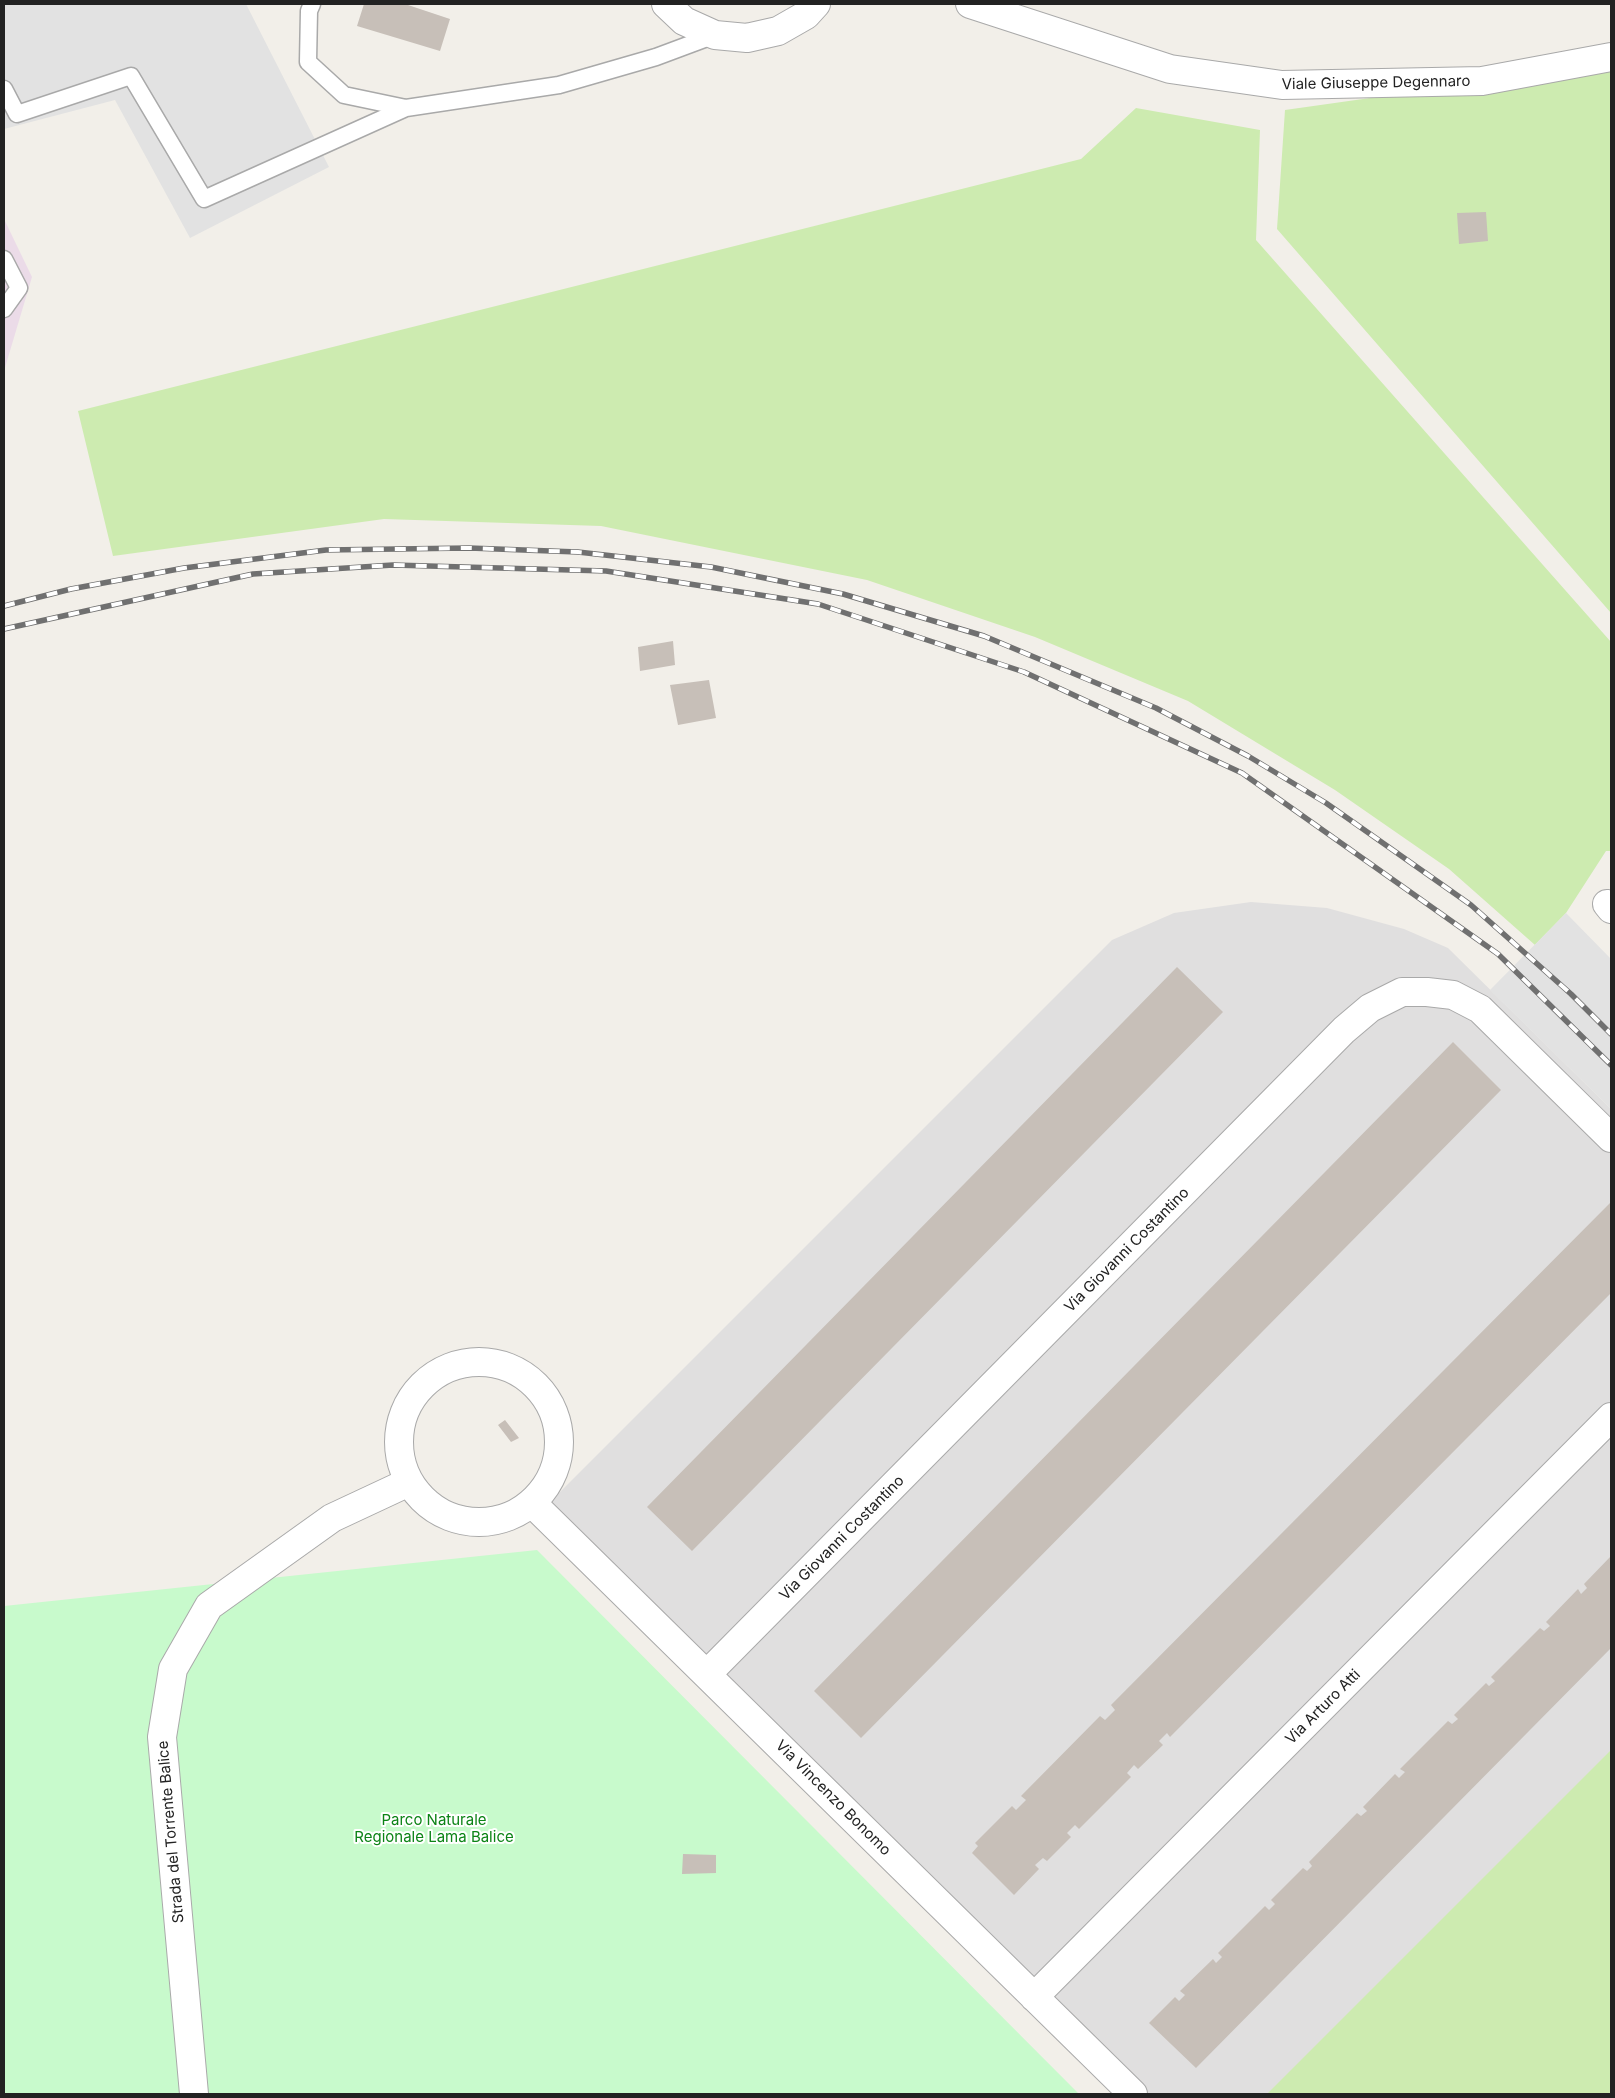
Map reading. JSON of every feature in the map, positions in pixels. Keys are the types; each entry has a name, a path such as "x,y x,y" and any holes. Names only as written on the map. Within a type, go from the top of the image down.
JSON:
{"street":[{"path":"666,4 684,21 714,35 747,38 778,31 806,15 816,4"},
{"name":"Viale Giuseppe Degennaro","path":"970,4 1170,69 1282,85 1482,81 1611,57"},
{"name":"Via Giovanni Costantino","path":"707,1674 1344,1030 1370,1008 1402,992 1453,995 1480,1009 1611,1138"},
{"path":"479,1360 506,1366 531,1380 549,1401 559,1427 559,1456 549,1482 532,1503 504,1518 489,1522 465,1521 443,1514 424,1500 409,1482 400,1455 400,1427 409,1401 427,1380 451,1366 479,1360"},
{"name":"Via Arturo Atti","path":"1034,1997 1611,1417"},
{"name":"Strada del Torrente Balice","path":"194,2094 162,1737 173,1669 209,1606 332,1518 409,1482"},
{"name":"Via Vincenzo Bonomo","path":"532,1503 1133,2094"}],"lane":[{"path":"312,4 309,11 308,62 344,95 406,108"},
{"path":"4,89 17,114 131,76 204,199 406,108 559,84 656,57 714,35"},
{"path":"4,258 19,288 4,309"}],"shaded area":[{"path":"4,4 246,4 329,167 190,238 115,100 4,129"},
{"path":"4,219 32,277 4,371"},
{"path":"1251,902 1327,908 1404,929 1448,948 1611,1109 1611,1753 1273,2094 1133,2094 540,1512 1112,940 1174,913"},
{"path":"1566,913 1611,959 1611,1109 1490,990"}],"green space":[{"path":"1611,64 1611,613 1277,229 1285,110"},
{"path":"1136,108 1260,130 1256,240 1611,642 1611,851 1606,851 1566,913 1535,945 1449,869 1335,790 1188,701 1035,637 867,580 601,526 384,519 113,556 78,411 1081,159"},
{"name":"Parco Naturale Regionale Lama Balice","path":"537,1550 1079,2094 4,2094 4,1606"},
{"path":"1611,1750 1611,2094 1267,2094"}],"building":[{"path":"364,4 405,4 450,19 440,51 357,26"},
{"path":"1486,212 1488,241 1459,244 1457,213"},
{"path":"673,641 675,665 640,671 638,647"},
{"path":"709,680 716,718 678,725 670,685"},
{"path":"1177,967 1223,1012 692,1551 647,1507"},
{"path":"1453,1042 1501,1090 861,1738 814,1691"},
{"path":"1611,1202 1611,1293 1170,1737 1167,1733 1159,1741 1163,1745 1138,1769 1134,1765 1127,1773 1131,1777 1079,1829 1075,1825 1067,1833 1071,1837 1047,1861 1043,1858 1035,1865 1039,1869 1014,1895 972,1853 978,1846 975,1843 1012,1806 1016,1810 1026,1800 1021,1796 1100,1716 1105,1720 1115,1710 1111,1705"},
{"path":"505,1420 519,1438 511,1442 498,1425"},
{"path":"1611,1556 1611,1648 1196,2068 1149,2023 1175,1997 1179,2001 1185,1995 1180,1991 1213,1959 1216,1963 1222,1957 1218,1953 1265,1906 1269,1910 1275,1904 1271,1900 1303,1868 1307,1871 1312,1866 1309,1862 1357,1813 1361,1816 1367,1811 1363,1807 1395,1774 1399,1778 1405,1772 1400,1769 1448,1721 1452,1724 1458,1719 1454,1715 1486,1683 1489,1686 1495,1681 1491,1677 1540,1628 1544,1631 1550,1626 1546,1622 1578,1589 1581,1594 1587,1588 1584,1584"},
{"path":"683,1854 716,1855 716,1873 682,1874"}],"railway":[{"path":"4,606 71,589 184,568 326,550 469,548 578,552 711,567 843,594 984,636 1156,708 1248,756 1326,803 1471,905 1571,994 1611,1034"},
{"path":"4,629 253,574 393,565 606,571 818,604 1024,672 1242,773 1498,954 1611,1065"}]}
